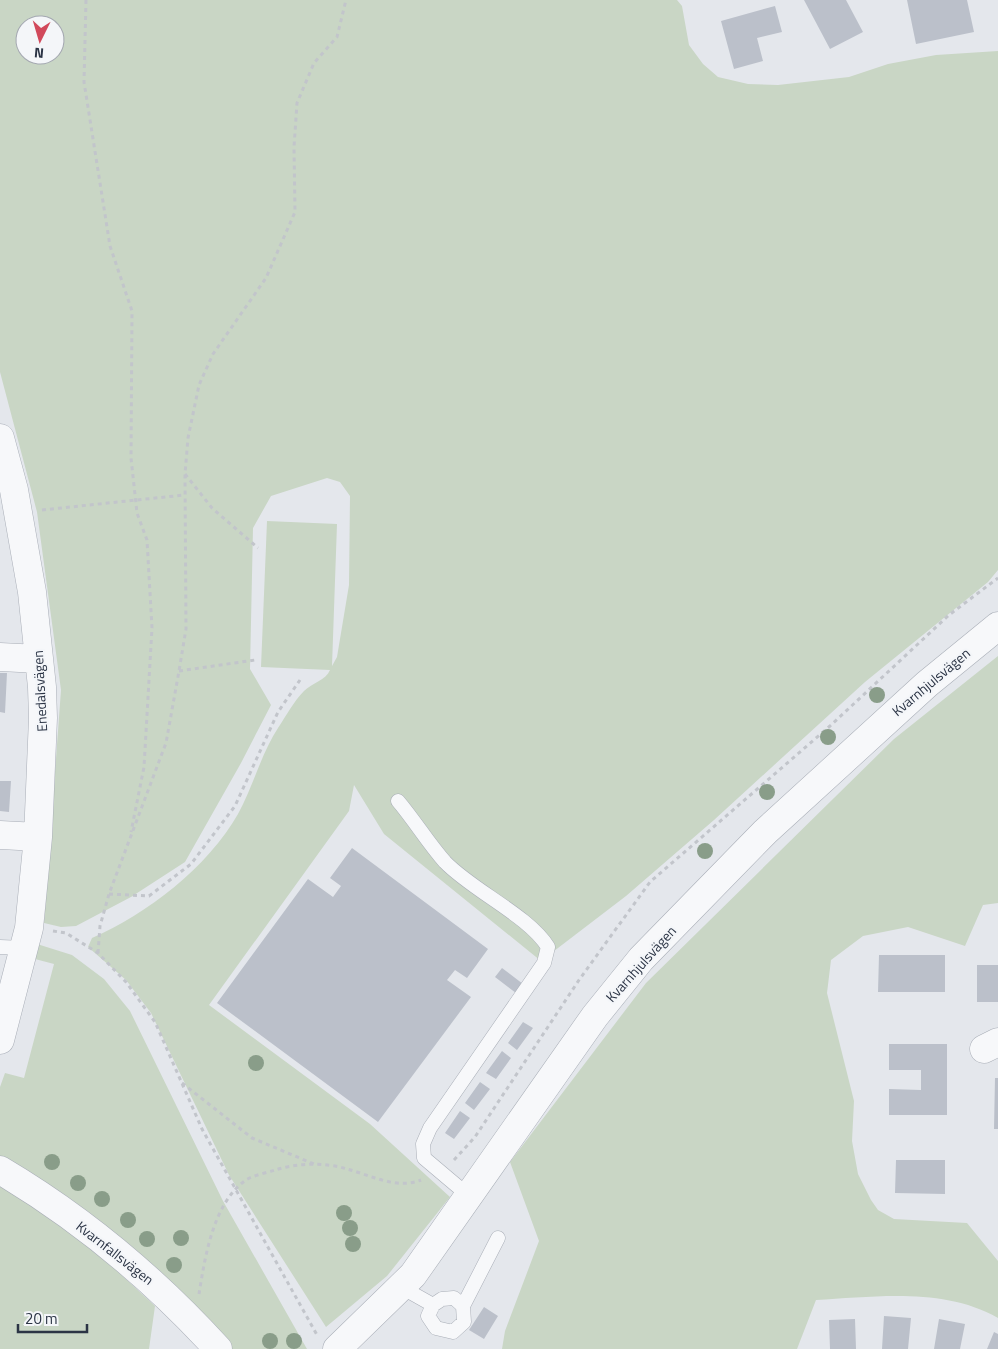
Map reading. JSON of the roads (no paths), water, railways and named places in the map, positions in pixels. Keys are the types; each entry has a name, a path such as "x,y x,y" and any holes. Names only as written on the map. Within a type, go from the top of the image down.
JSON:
{"street":[{"name":"Enedalsvägen","path":"0,438 32,592 43,718 38,837 0,1040"},
{"name":"Kvarnhjulsvägen","path":"329,1345 401,1287 413,1275 595,1016 642,959 772,826 920,690 998,626"},
{"path":"0,657 39,659"},
{"path":"0,835 38,837"},
{"name":"Kvarnfallsvägen","path":"0,1170 30,1189 150,1279 218,1349"}],"lane":[{"path":"398,801 446,862 485,895 540,934 548,947 544,963 430,1128 423,1144 424,1158 469,1196"},
{"path":"463,1306 454,1298 442,1299 433,1305 428,1316 436,1328 453,1332 464,1322 463,1306 498,1238"},
{"path":"401,1287 433,1305"}]}
